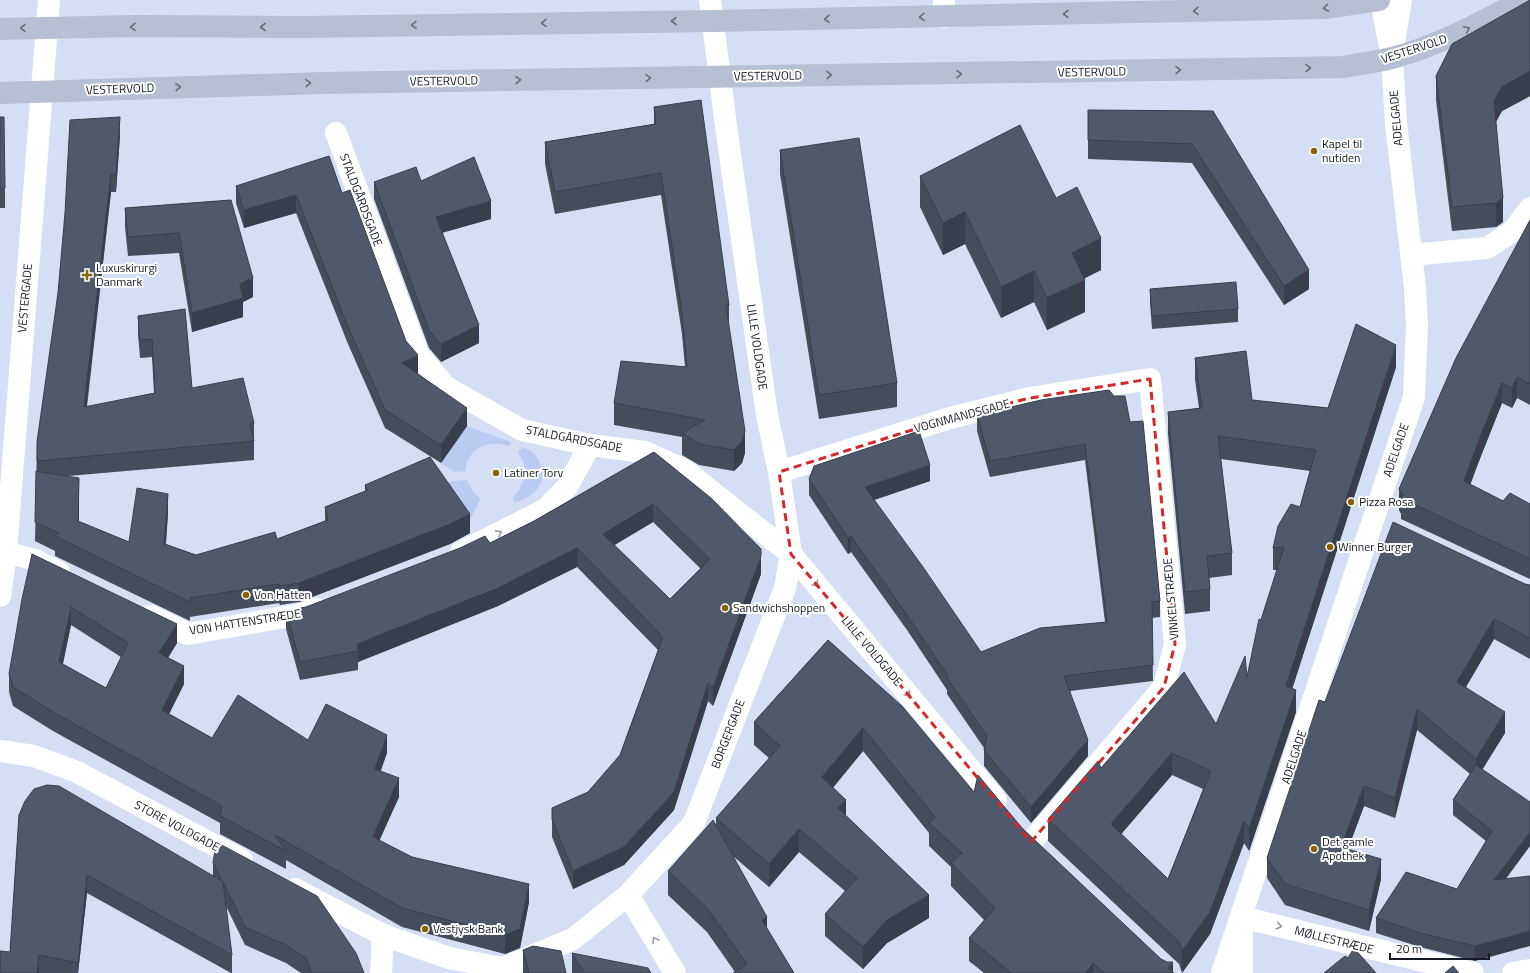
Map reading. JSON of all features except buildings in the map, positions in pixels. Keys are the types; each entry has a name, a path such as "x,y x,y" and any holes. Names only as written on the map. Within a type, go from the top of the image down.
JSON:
{"main road":[{"path":"0,29 135,26 302,27 711,10 944,8 1325,8 1380,0"},
{"name":"VESTERVOLD","path":"0,93 309,83 1344,67 1392,58 1425,47 1457,34 1523,0"}],"street":[{"name":"VESTERGADE","path":"0,596 6,552 48,0"},
{"path":"1380,0 1392,58"},
{"path":"1392,58 1401,0"},
{"name":"LILLE VOLDGADE","path":"711,10 767,415 779,472 791,554 1021,830 1048,858"},
{"name":"ADELGADE","path":"1222,973 1414,397 1417,326 1412,255 1396,123 1392,58"},
{"name":"STALDGÅRDSGADE","path":"336,133 418,354 446,387 522,430 590,445 645,452 683,469 791,554"},
{"path":"1412,255 1487,248 1513,231 1530,208"},
{"name":"VOGNMANDSGADE","path":"779,472 950,418 1030,398 1150,379"},
{"name":"VINKELSTRÆDE","path":"1021,830 1164,687 1175,644 1150,379"},
{"path":"440,560 455,555 546,509 567,487 590,445"},
{"path":"1373,519 1394,529"},
{"path":"6,552 35,560 77,580"},
{"name":"BORGERGADE","path":"628,895 694,823 785,588 791,554"},
{"name":"VON HATTENSTRÆDE","path":"132,607 188,634 302,614 331,603"},
{"name":"STORE VOLDGADE","path":"0,751 34,756 77,772 258,869"},
{"path":"278,880 383,935 449,958 503,968 573,939 628,895 676,973"},
{"name":"ADELGADE","path":"1241,917 1242,973"},
{"name":"MØLLESTRÆDE","path":"1241,917 1474,973"},
{"path":"381,973 383,935"},
{"path":"1513,973 1530,970"}],"highlighted area":[{"path":"1150,379 1175,644 1164,687 1031,842 791,554 779,472 950,418 1030,398"}],"shaded area":[{"path":"467,426 511,442 509,446 494,444 480,447 470,456 466,471 454,472 441,463"},
{"path":"522,447 531,451 537,457 542,470 542,477 541,483 533,493 515,503 513,497 521,487 525,470 522,458 518,453"},
{"path":"467,480 472,490 481,498 466,528 438,487 451,481"}],"place":[{"name":"Kapel til nutiden","path":"1314,151"},
{"name":"Luxuskirurgi Danmark","path":"87,275"},
{"name":"Latiner Torv","path":"496,473"},
{"name":"Pizza Rosa","path":"1351,502"},
{"name":"Winner Burger","path":"1330,547"},
{"name":"Von Hatten","path":"246,595"},
{"name":"Sandwichshoppen","path":"725,608"},
{"name":"Det gamle Apothek","path":"1314,849"},
{"name":"Vestjysk Bank","path":"425,929"}]}
